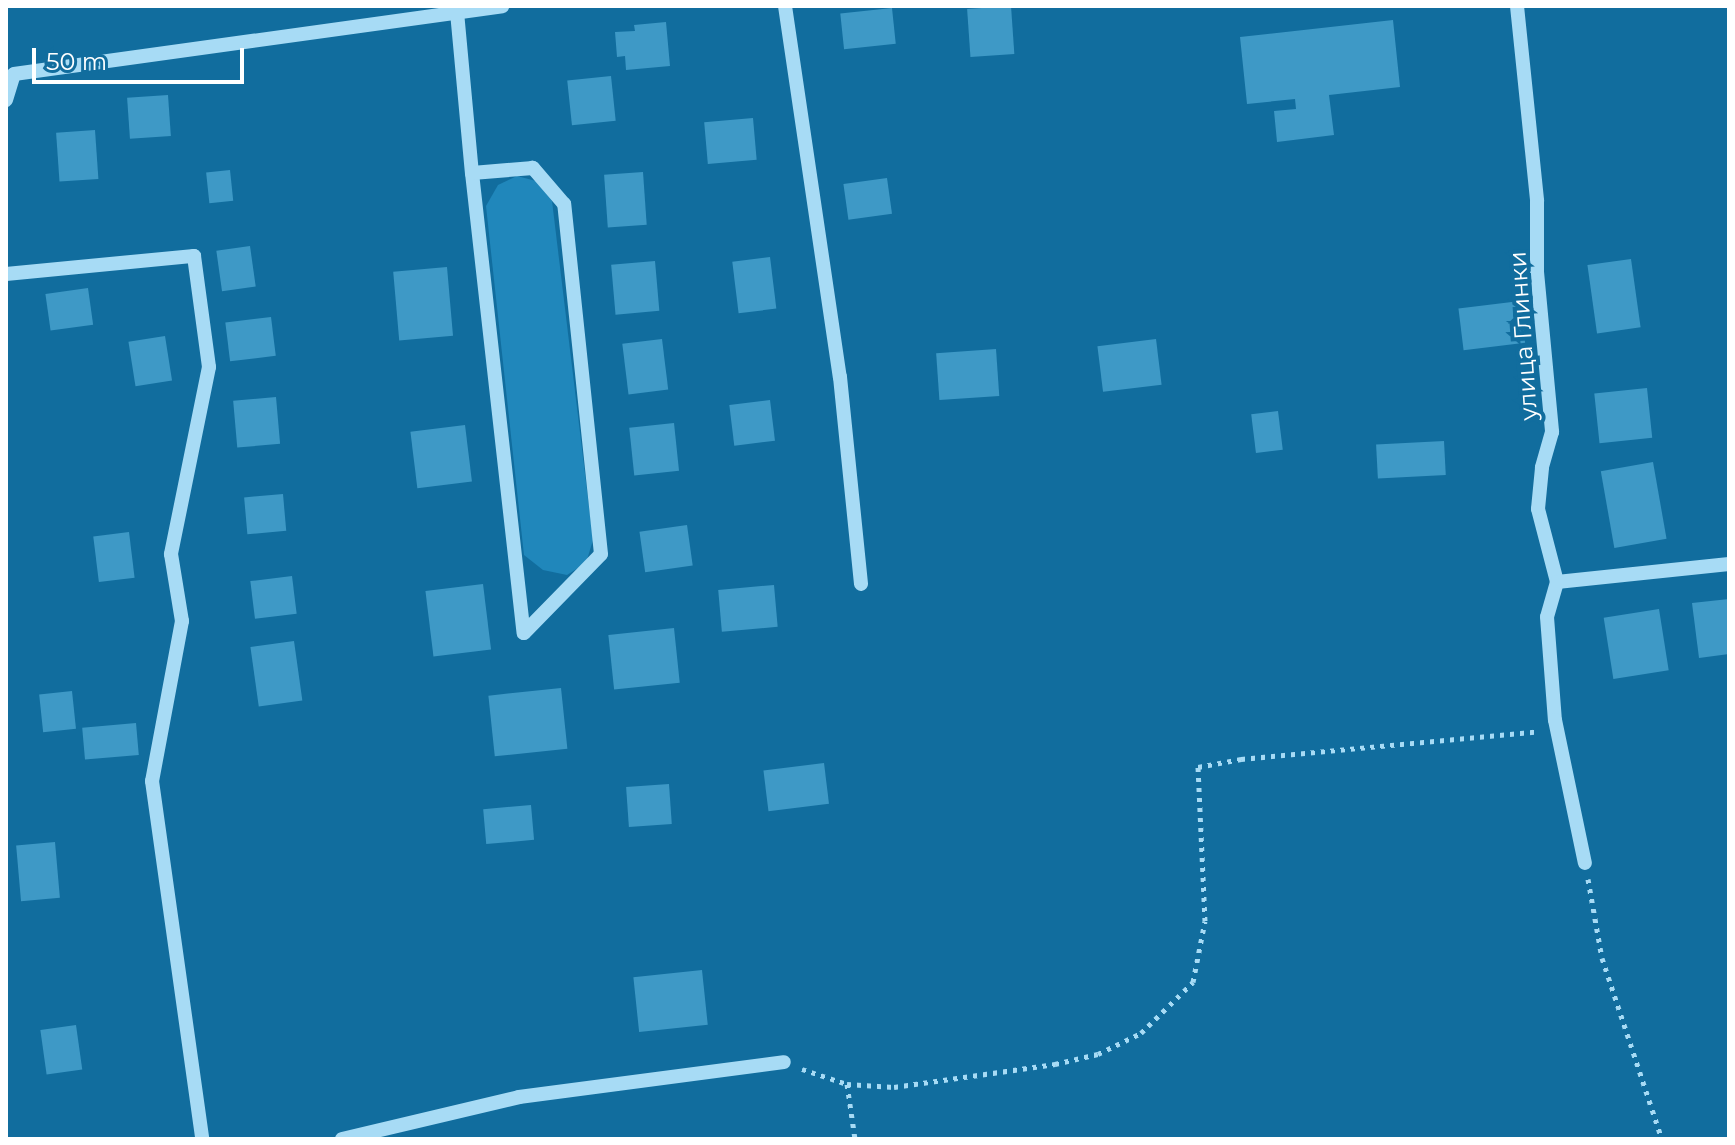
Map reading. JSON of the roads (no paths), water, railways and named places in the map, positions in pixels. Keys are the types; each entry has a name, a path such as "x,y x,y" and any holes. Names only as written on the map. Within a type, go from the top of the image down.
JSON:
{"street":[{"path":"6,100 14,74 502,6"},
{"path":"785,6 840,377 861,584"},
{"name":"улица Глинки","path":"1517,6 1537,201 1537,272 1552,432 1542,468 1538,509 1557,582"},
{"path":"457,12 472,173 524,633 601,554 566,220 564,204 533,168 472,173"},
{"path":"6,274 194,256 209,367 171,554 182,621 152,781 202,1139"},
{"path":"1585,863 1557,730 1547,617 1557,582 1729,564"},
{"path":"342,1139 519,1097 784,1062"}]}
